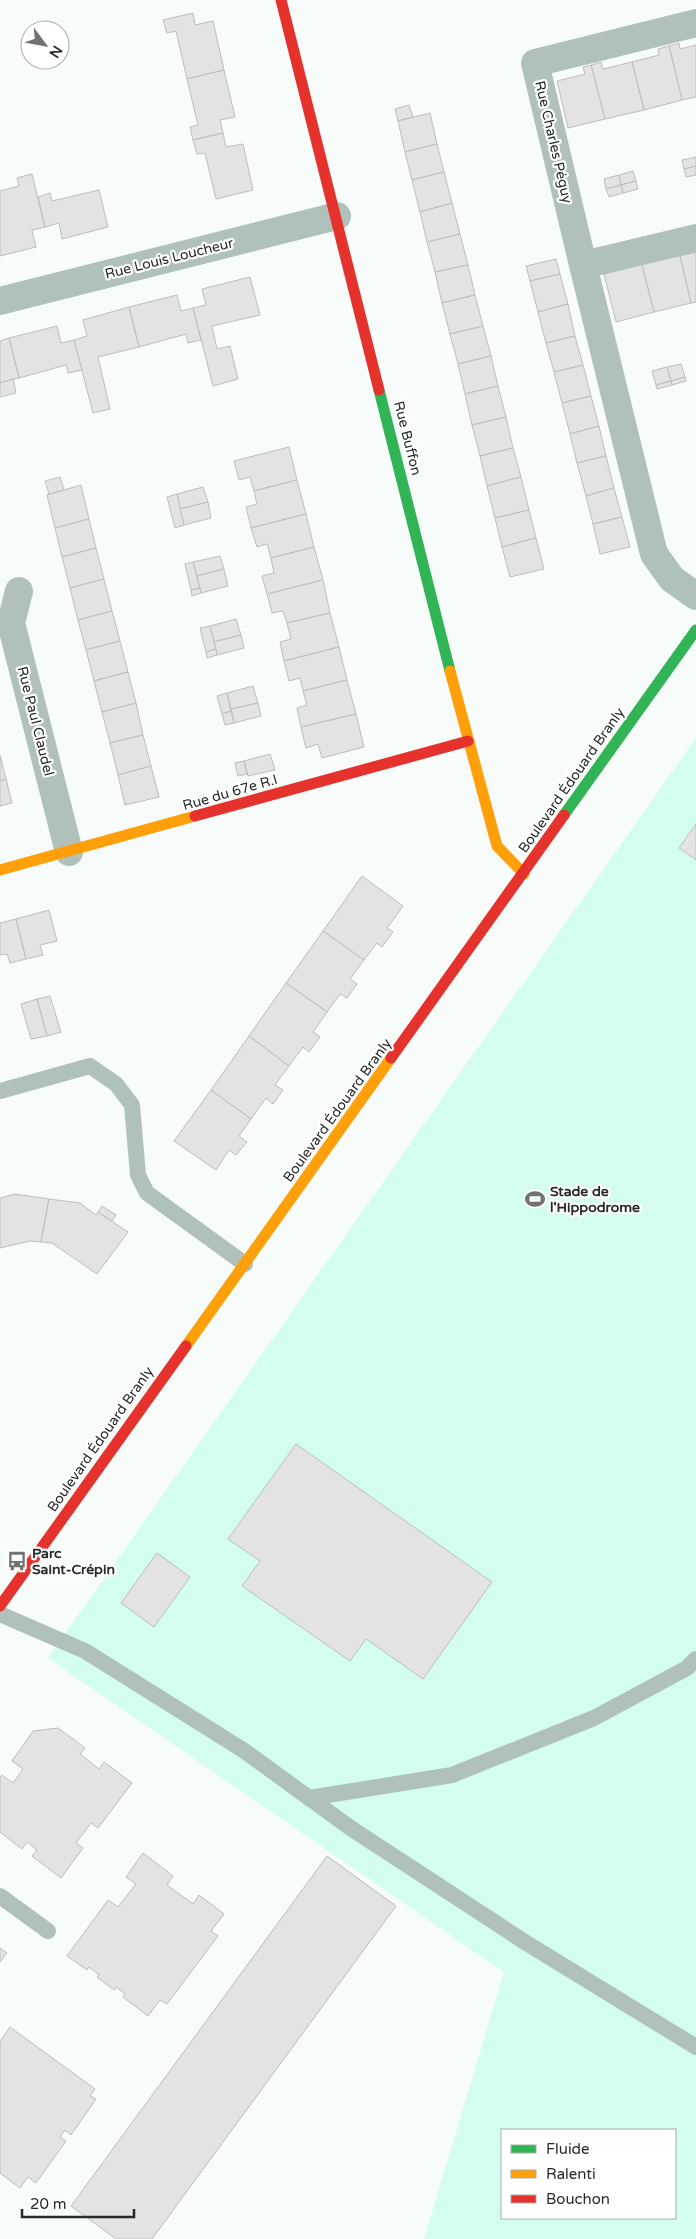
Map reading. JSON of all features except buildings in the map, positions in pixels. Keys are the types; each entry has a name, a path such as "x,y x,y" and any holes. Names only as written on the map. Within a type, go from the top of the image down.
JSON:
{"street":[{"name":"Rue Buffon","path":"281,0 468,741 497,846 524,874"},
{"name":"Rue Charles Péguy","path":"696,24 535,63 654,554 672,579 696,596"},
{"name":"Rue Louis Loucheur","path":"0,301 337,216"},
{"path":"584,265 696,238"},
{"name":"Rue Paul Claudel","path":"18,591 11,623 69,852"},
{"name":"Boulevard Édouard Branly","path":"0,1606 524,874 696,630"},
{"name":"Rue du 67e R.I","path":"0,870 468,741"}],"lane":[{"path":"0,1092 90,1066 116,1084 132,1105 138,1176 147,1193 245,1264"},
{"path":"0,1614 84,1651 243,1750 352,1829 528,1944 696,2047"},
{"path":"310,1798 452,1775 594,1718 687,1668 696,1659"},
{"path":"0,1896 48,1931"}],"green space":[{"name":"Stade de l'Hippodrome","path":"696,738 696,2239 424,2239 504,1972 48,1658"}],"traffic: fast":[{"path":"379,390 450,671"},
{"path":"564,815 696,630"}],"traffic: slow":[{"path":"450,671 497,846 524,874"},
{"path":"0,870 195,816"},
{"path":"186,1346 391,1058"}],"traffic: jam":[{"path":"281,0 379,390"},
{"path":"195,816 468,741"},
{"path":"391,1058 564,815"},
{"path":"0,1606 186,1346"}],"place":[{"name":"Stade de l'Hippodrome","path":"535,1199"},
{"name":"Parc Saint-Crépin","path":"17,1561"}]}
